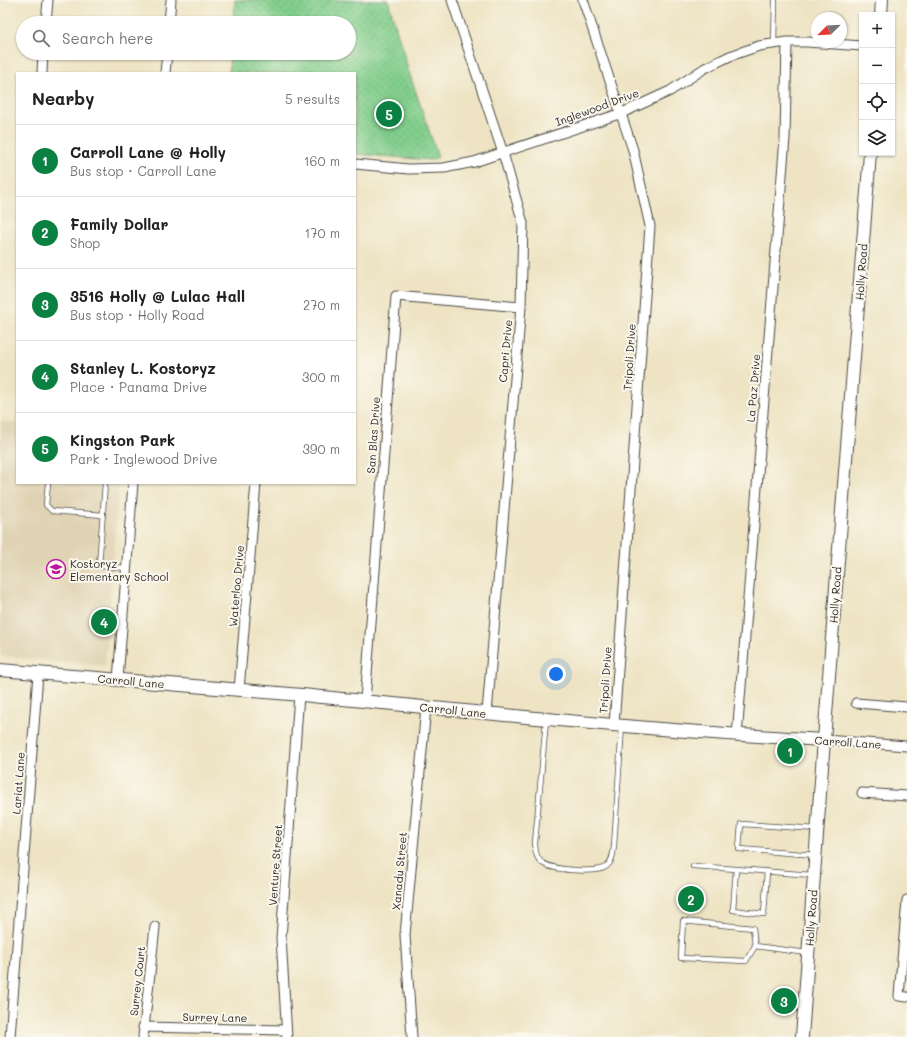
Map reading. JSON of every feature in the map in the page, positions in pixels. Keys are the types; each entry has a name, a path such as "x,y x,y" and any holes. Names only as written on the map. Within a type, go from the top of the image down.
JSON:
{"main road":[{"path":"881,12 882,0"},
{"name":"Holly Road","path":"802,1037 870,156"},
{"name":"Carroll Lane","path":"0,670 299,695 618,726 737,736 824,740"}],"street":[{"path":"47,16 48,0"},
{"path":"170,16 171,0"},
{"name":"Capri Drive","path":"452,0 503,153 523,223 521,307 487,713"},
{"name":"Tripoli Drive","path":"583,0 622,113 633,150 650,226 618,726"},
{"name":"Inglewood Drive","path":"356,164 409,169 444,168 474,162 622,113 670,91 705,68 730,56 759,46 787,42 859,46"},
{"name":"La Paz Drive","path":"737,736 785,138 787,42"},
{"path":"42,72 43,60"},
{"path":"165,72 166,60"},
{"name":"San Blas Drive","path":"365,701 396,296 521,307"},
{"path":"118,680 133,484"},
{"name":"Waterloo Drive","path":"239,690 256,484"},
{"name":"Lariat Lane","path":"10,1037 38,674"},
{"name":"Venture Street","path":"287,1034 281,938 299,695"},
{"path":"856,703 907,707"},
{"name":"Xanadu Street","path":"412,1037 405,935 426,707"},
{"name":"Carroll Lane","path":"824,740 907,746"},
{"path":"862,793 907,796"},
{"path":"903,997 907,900"},
{"name":"Surrey Court","path":"143,1037 154,927"},
{"name":"Surrey Lane","path":"144,1027 287,1034"}],"lane":[{"path":"774,44 775,0"},
{"path":"48,484 46,505 52,511 103,515"},
{"path":"105,484 99,566 127,568"},
{"path":"547,719 535,843 538,859 543,864 555,868 591,871 601,870 611,862 614,846 618,726"},
{"path":"816,855 739,849 741,824 818,829"},
{"path":"693,866 736,868 814,876"},
{"path":"736,868 733,910 764,914 768,871"},
{"path":"683,921 753,928 755,946 746,961 681,958 683,921"},
{"path":"755,946 809,953"}],"shaded area":[{"name":"Kostoryz Elementary School","path":"0,421 16,423 16,484 119,484 105,666 0,656"}],"green space":[{"path":"235,0 388,0 408,69 438,157 430,160 356,154 356,72 229,72 230,60 356,60 356,16 234,16"}],"place":[{"name":"Kingston Park","path":"389,114"},
{"name":"Kostoryz Elementary School","path":"56,569"},
{"name":"Stanley L. Kostoryz","path":"104,622"},
{"name":"Carroll Lane @ Holly","path":"790,751"},
{"name":"Family Dollar","path":"691,899"},
{"name":"3516 Holly @ Lulac Hall","path":"784,1001"}]}
